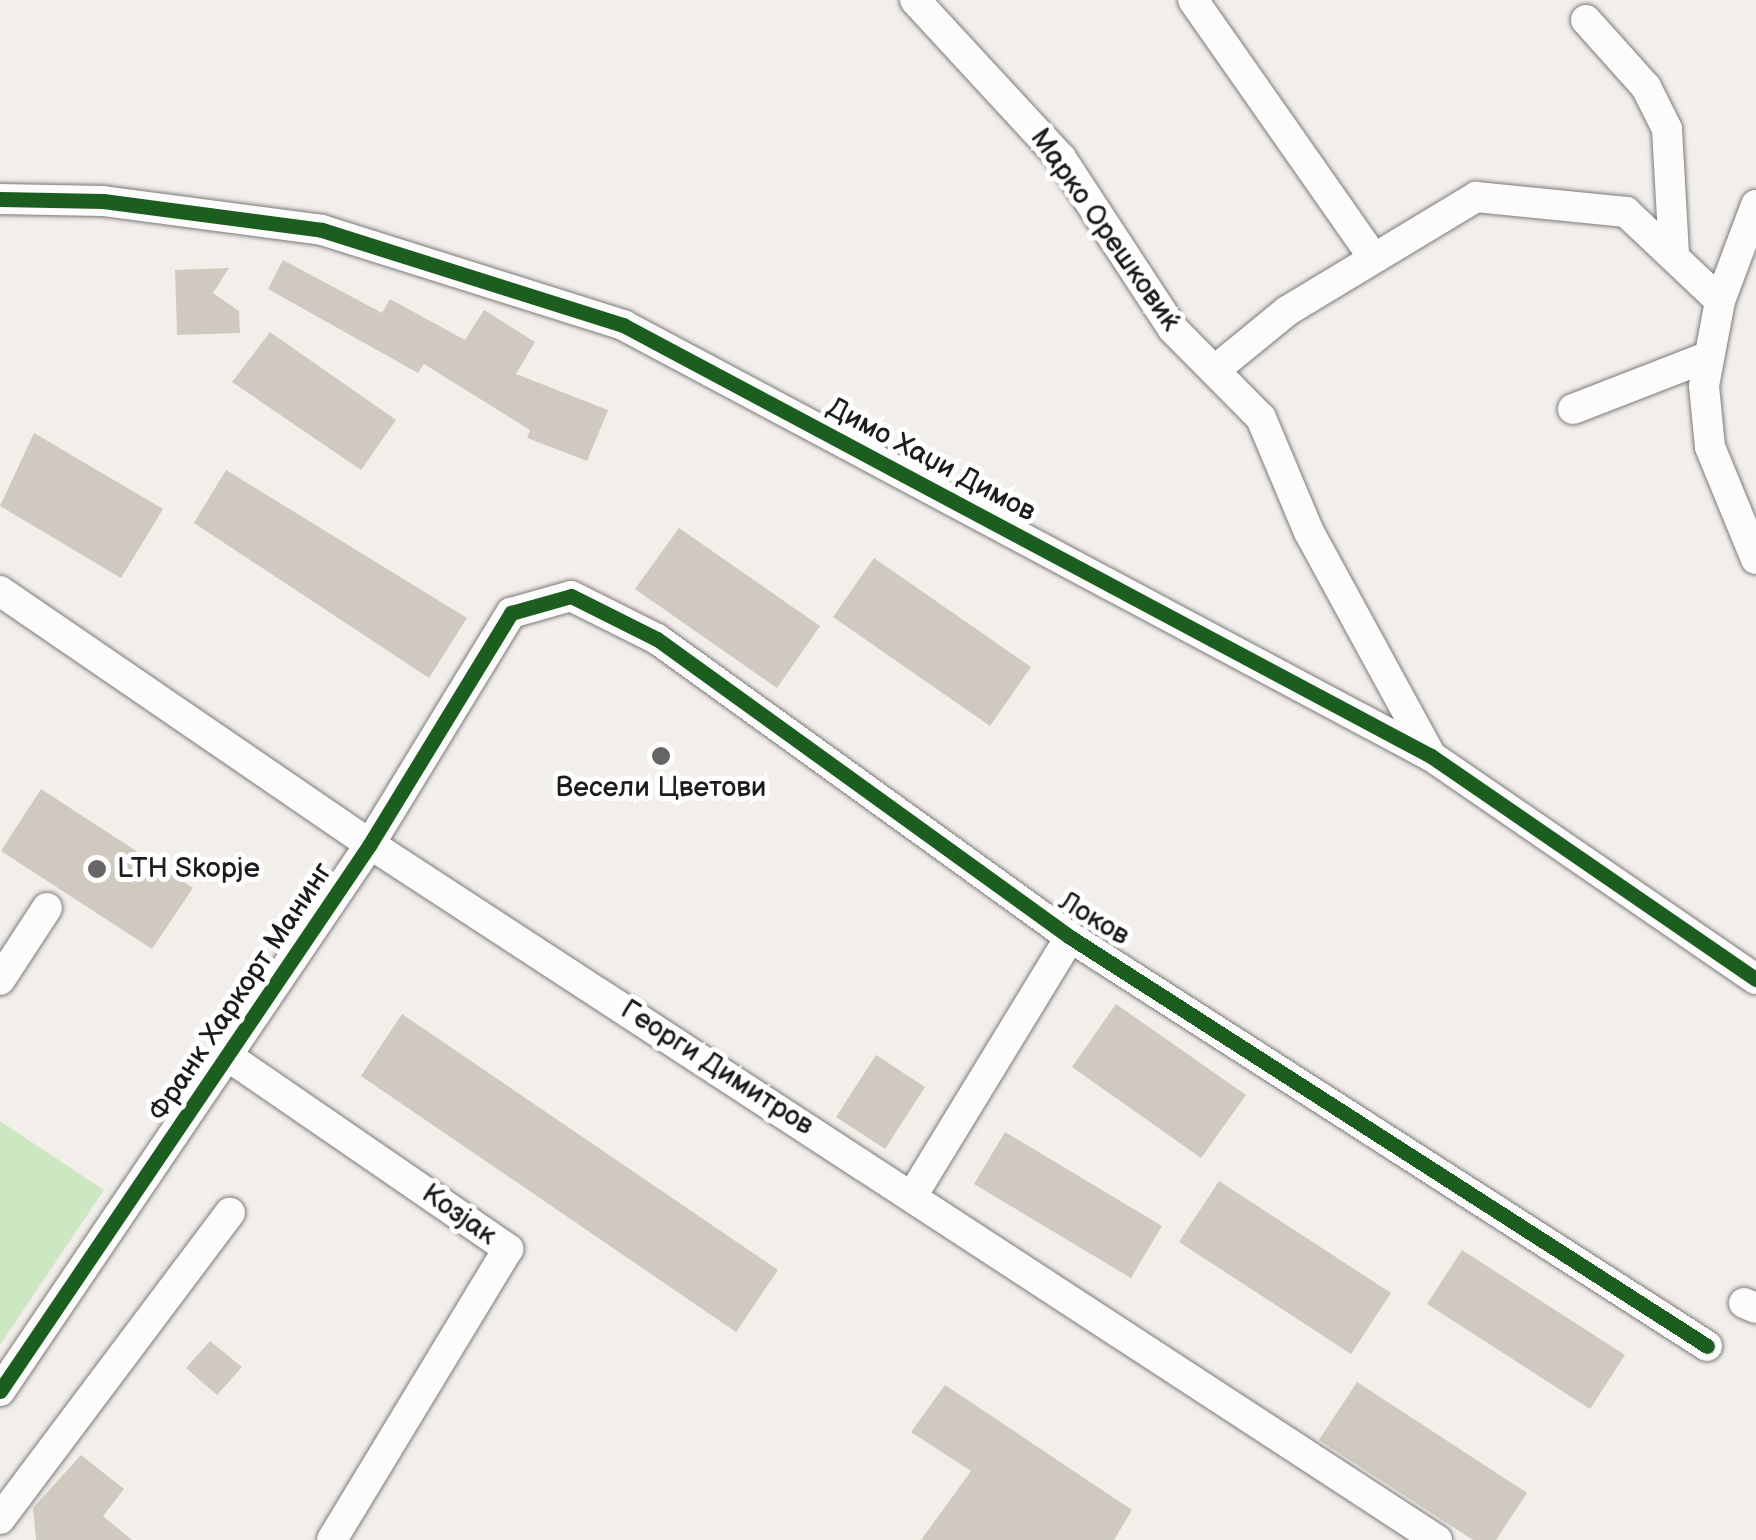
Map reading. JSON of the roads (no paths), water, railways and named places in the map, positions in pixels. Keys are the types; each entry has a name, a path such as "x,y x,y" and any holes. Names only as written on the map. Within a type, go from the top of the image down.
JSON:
{"street":[{"name":"Марко Орешковиќ","path":"915,0 1061,158 1173,330 1260,418 1309,532 1432,756"},
{"path":"1194,0 1373,257"},
{"path":"1586,20 1646,87 1667,129 1674,253"},
{"path":"1216,370 1373,257 1476,198 1626,212 1674,253 1720,302"},
{"name":"Димо Хаџи Димов","path":"0,199 103,200 322,230 623,325 1432,756 1756,978"},
{"path":"1756,204 1720,302 1707,358 1710,447 1756,560"},
{"path":"1573,409 1707,358"},
{"name":"Георги Димитров","path":"0,592 370,844 914,1193 1437,1540"},
{"name":"Локов","path":"511,614 570,596 657,639 1070,938 1707,1346"},
{"name":"Франк Харкорт Манинг","path":"0,1391 370,844 511,614"},
{"path":"0,980 47,908"},
{"path":"914,1193 1070,938"},
{"name":"Козјак","path":"228,1056 508,1249 332,1540"},
{"path":"0,1519 230,1213"}],"place":[{"name":"Весели Цветови","path":"661,756"},
{"name":"LTH Skopje","path":"97,869"}]}
